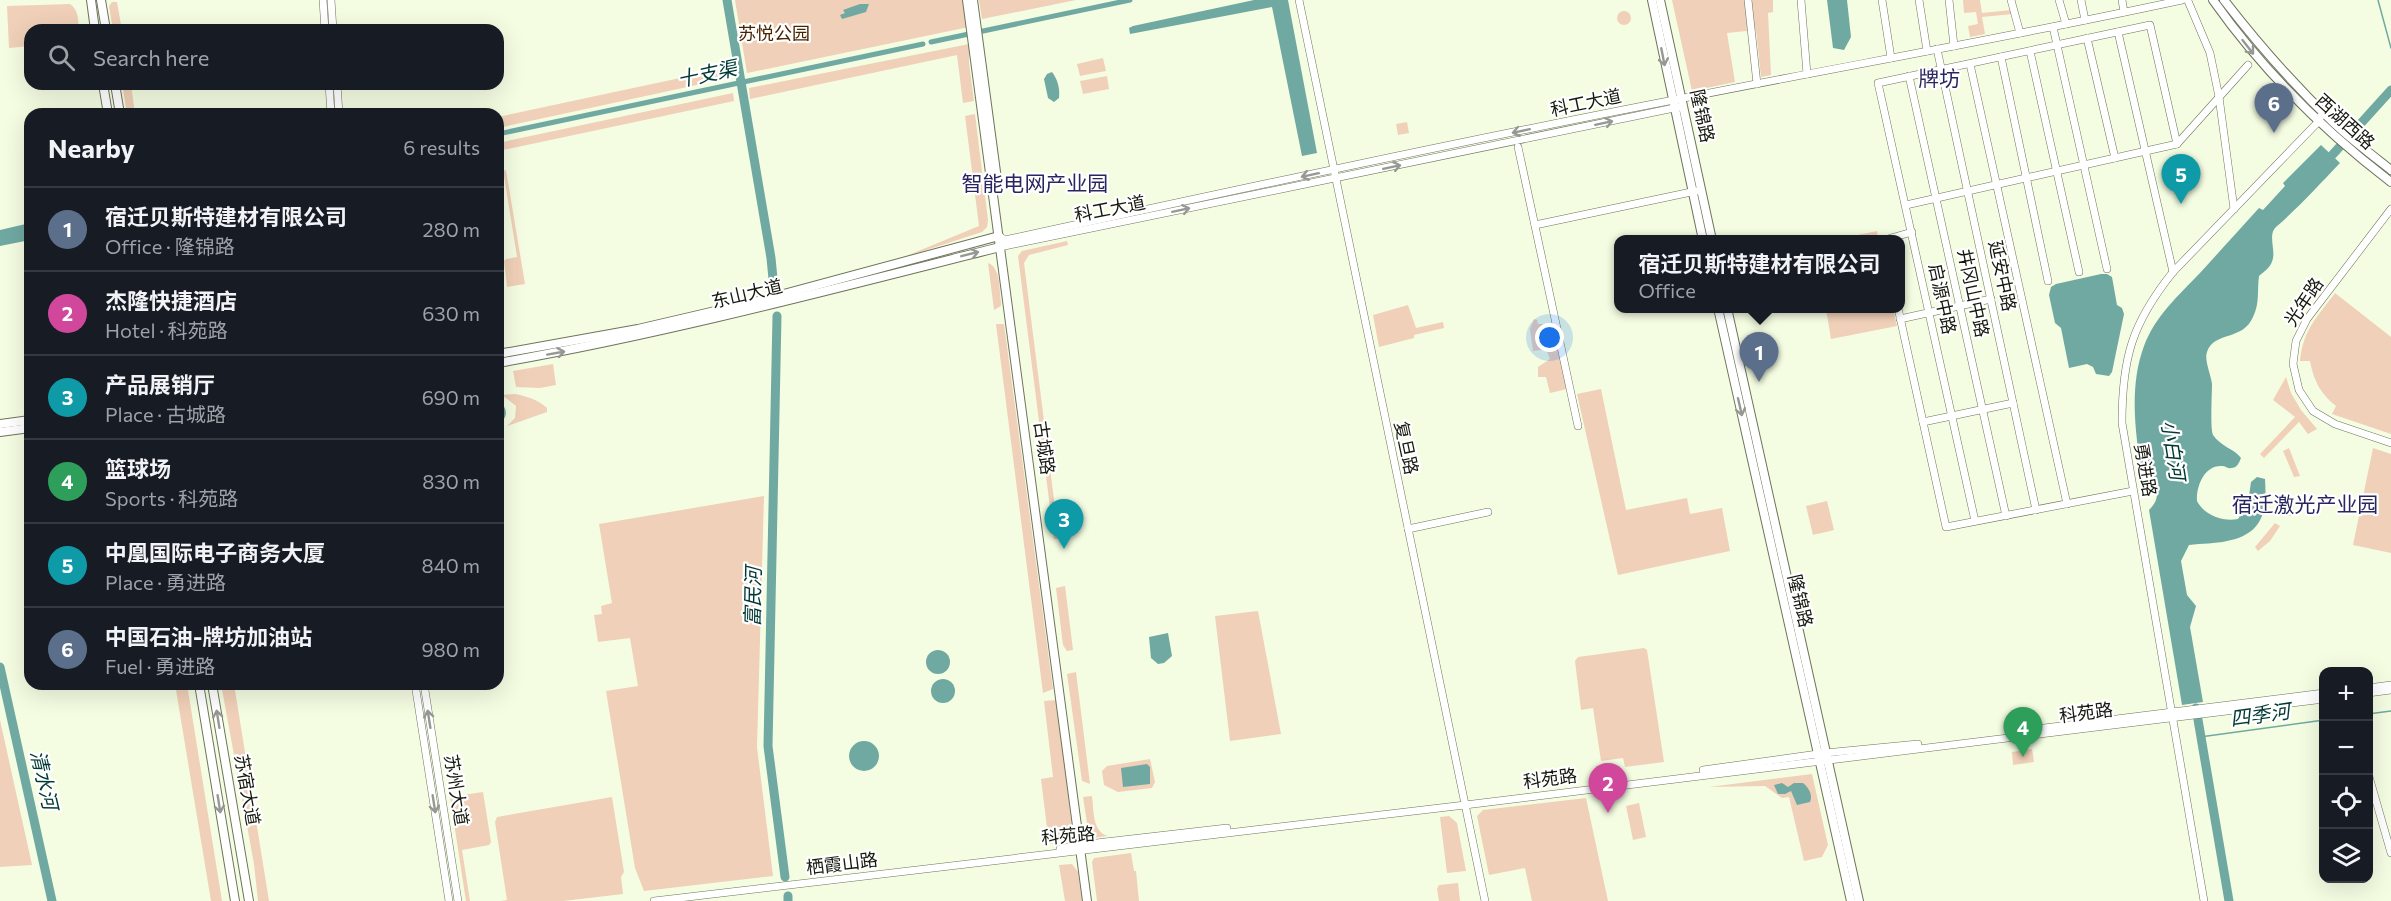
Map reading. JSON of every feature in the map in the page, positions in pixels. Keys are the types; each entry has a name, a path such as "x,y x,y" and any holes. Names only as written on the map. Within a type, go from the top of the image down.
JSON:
{"main road":[{"path":"91,0 94,24"},
{"path":"101,0 105,24"},
{"name":"古城路","path":"967,0 975,33"},
{"name":"古城路","path":"974,0 975,33 1002,242 1092,901"},
{"name":"隆锦路","path":"1652,0 1672,104 1710,235"},
{"name":"隆锦路","path":"1660,0 1682,102 1697,191 1701,235"},
{"name":"西湖西路","path":"2213,0 2255,56 2318,122 2354,154 2391,182"},
{"name":"西湖西路","path":"2224,0 2251,35 2323,112 2391,170"},
{"path":"104,90 107,108"},
{"path":"116,90 119,108"},
{"name":"东山大道","path":"504,353 638,329 1002,242"},
{"name":"东山大道","path":"504,362 577,349 770,306 1002,242"},
{"name":"隆锦路","path":"1719,313 1822,757 1859,901"},
{"name":"隆锦路","path":"1728,313 1851,901"},
{"path":"0,424 24,421"},
{"path":"0,432 24,429"},
{"name":"苏宿大道","path":"200,690 235,901"},
{"name":"苏宿大道","path":"213,690 249,901"},
{"name":"古城路","path":"1083,848 1087,901"}],"street":[{"path":"323,0 325,24"},
{"path":"331,0 333,24"},
{"name":"复旦路","path":"1299,0 1485,901"},
{"path":"1748,0 1757,84"},
{"path":"1801,0 1807,74"},
{"path":"1882,0 1891,58"},
{"path":"1920,0 1927,51"},
{"path":"1949,0 1954,46"},
{"path":"2011,0 2020,33"},
{"path":"2059,0 2066,24"},
{"path":"2080,0 2085,20"},
{"path":"2122,0 2124,12"},
{"path":"2185,1 2210,53 2219,98 2234,209"},
{"name":"科工大道","path":"1002,242 1334,169 2185,1"},
{"path":"1910,76 2150,25 2177,144"},
{"path":"2053,27 2107,269"},
{"path":"2118,32 2173,272"},
{"path":"2087,38 2115,158"},
{"name":"延安中路","path":"1937,49 2036,510"},
{"path":"2030,51 2079,272"},
{"path":"2001,57 2048,281"},
{"path":"1970,64 2067,504"},
{"path":"1906,205 2177,144 2248,65"},
{"name":"启源中路","path":"1910,76 1878,83 1975,521"},
{"name":"井冈山中路","path":"1910,76 2006,516"},
{"path":"329,90 331,108"},
{"path":"337,90 338,108"},
{"name":"科工大道","path":"1002,242 1336,178 1672,104"},
{"name":"勇进路","path":"2204,901 2176,715 2122,423 2122,385 2137,327 2152,299 2173,272 2318,122 2323,112"},
{"path":"1518,147 1578,426"},
{"path":"1534,225 1697,191"},
{"name":"光年路","path":"2391,209 2307,319 2296,341 2293,364 2299,390 2313,411 2335,424 2391,443"},
{"path":"1902,235 1912,232"},
{"path":"1900,319 1991,299"},
{"path":"1899,313 1946,527 2133,491"},
{"path":"1923,422 2013,403"},
{"path":"1408,529 1488,512"},
{"path":"2373,687 2391,685"},
{"name":"苏州大道","path":"417,690 449,901"},
{"name":"苏州大道","path":"425,690 458,901"},
{"path":"2373,692 2391,690"},
{"name":"科苑路","path":"1034,854 1465,803 1822,757 2109,725 2319,694"},
{"name":"科苑路","path":"2207,710 2319,699"},
{"path":"2369,775 2391,853"},
{"name":"栖霞山路","path":"654,901 1034,854"}],"green space":[{"name":"苏悦公园","path":"735,0 964,0 969,27 747,73"},
{"path":"979,0 1076,0 982,19"},
{"path":"1672,0 1773,0 1773,12 1768,13 1771,75 1761,77 1756,30 1727,33 1735,82 1692,91"},
{"path":"1963,0 1980,0 1982,13 2012,10 2013,14 1982,17 1985,34 1970,37 1968,26 1978,24 1976,12 1964,13"},
{"path":"112,2 117,2 121,24 112,24 109,6"},
{"path":"70,4 77,12 78,24 24,24 24,47 9,48 7,6"},
{"path":"1621,11 1627,11 1631,18 1627,25 1621,25 1617,21 1617,15"},
{"path":"969,44 974,101 963,103 957,55 750,99 749,88"},
{"path":"1103,58 1106,71 1080,76 1077,64"},
{"path":"727,68 729,78 504,127 504,116"},
{"path":"1107,76 1109,89 1083,94 1080,81"},
{"path":"123,90 132,90 134,108 126,108"},
{"path":"733,93 734,101 504,150 504,142"},
{"path":"975,114 987,227 982,232 899,259 979,226 965,116"},
{"path":"1407,122 1409,133 1398,135 1396,124"},
{"path":"504,170 506,170 525,284 507,287 504,261 517,257"},
{"path":"1877,231 1878,235 1858,235"},
{"path":"1067,241 1068,245 1029,255 1024,263 1059,539 1054,539 1018,256 1022,251"},
{"path":"988,263 995,269 999,285 1001,306 994,310"},
{"path":"2335,293 2391,337 2391,434 2332,414 2336,406 2318,386 2310,361 2300,361 2308,332"},
{"path":"1408,305 1416,328 1443,322 1444,328 1379,347 1373,315"},
{"path":"1827,313 1894,313 1897,326 1831,339"},
{"path":"1534,319 1538,324 1543,324 1545,332 1555,331 1567,389 1550,393 1546,377 1538,377 1538,367 1550,359 1546,349 1533,351 1530,329"},
{"path":"996,324 1004,324 1053,689 1043,693"},
{"path":"553,364 556,385 540,388 516,387 513,371"},
{"path":"2286,377 2291,393 2301,410 2317,429 2308,434 2299,422 2264,458 2260,454 2295,417 2273,400"},
{"path":"1601,389 1626,510 1687,498 1690,514 1722,508 1730,551 1618,575 1577,394"},
{"path":"504,395 528,397 547,408 547,412 507,426 515,418 516,406 504,397"},
{"path":"2289,448 2300,476 2294,477 2283,451"},
{"path":"2373,448 2391,454 2391,553 2353,545"},
{"path":"764,496 757,747 773,876 644,891 635,868 606,691 638,686 630,638 598,642 594,615 602,614 601,606 612,603 599,524"},
{"path":"2280,500 2294,502 2292,516 2278,514"},
{"path":"1827,501 1834,530 1813,535 1806,506"},
{"path":"2275,523 2280,526 2270,541 2258,551 2255,547"},
{"path":"1065,586 1073,650 1067,651 1063,645 1056,588"},
{"path":"1258,611 1281,734 1230,741 1215,616"},
{"path":"1644,648 1647,650 1664,762 1625,767 1623,758 1601,761 1593,708 1581,710 1575,661 1578,657"},
{"path":"1076,672 1090,784 1082,781 1067,674"},
{"path":"176,690 188,690 222,901 211,901"},
{"path":"222,690 235,690 269,901 258,901 254,864"},
{"path":"1057,700 1073,836 1071,841 1049,844 1041,779 1053,777 1044,701"},
{"path":"0,720 32,865 0,867"},
{"path":"2032,749 2034,762 2013,765 2012,752"},
{"path":"1150,759 1155,782 1152,788 1118,792 1104,785 1102,771 1107,766"},
{"path":"1812,774 1828,845 1822,857 1804,861 1789,797 1782,798 1765,786 1709,787"},
{"path":"483,792 491,842 489,845 462,850 470,901 466,901 450,797"},
{"path":"1092,796 1096,825 1103,834 1108,836 1091,838 1089,836 1083,797"},
{"path":"612,797 624,872 621,877 623,894 563,901 501,901 507,900 495,822 497,817"},
{"path":"1586,798 1608,901 1532,901 1525,868 1489,875 1477,816 1483,810"},
{"path":"1639,803 1646,837 1633,840 1626,806"},
{"path":"1449,816 1457,823 1466,871 1447,873 1440,817"},
{"path":"1131,853 1134,871 1136,871 1139,901 1097,901 1092,862 1094,858"},
{"path":"1072,864 1078,872 1082,901 1065,901 1059,865"},
{"path":"1458,883 1460,901 1439,901 1437,889 1439,885"}],"water":[{"path":"1254,0 1288,0 1317,153 1302,156 1272,7 1130,34 1129,28 1133,26"},
{"path":"1827,0 1847,0 1851,37 1844,50 1833,48"},
{"path":"860,4 869,4 866,12 842,19 840,15 845,13 843,10"},
{"path":"1052,72 1059,91 1059,98 1054,102 1048,98 1044,79"},
{"path":"2321,145 2340,163 2274,230 2272,261 2259,276 2257,307 2248,325 2243,330 2216,341 2206,355 2212,384 2213,435 2241,458 2235,467 2223,466 2210,469 2202,478 2197,501 2209,514 2226,519 2238,519 2248,503 2251,482 2257,477 2265,479 2265,501 2261,519 2249,533 2222,542 2189,545 2181,561 2187,595 2196,606 2190,627 2203,702 2182,705 2149,510 2157,495 2154,486 2142,474 2137,442 2135,393 2139,361 2154,325 2168,306 2259,208 2263,210 2285,186 2283,183"},
{"path":"24,224 24,241 0,246 0,230"},
{"path":"2101,274 2112,277 2117,305 2122,308 2124,314 2112,372 2109,376 2096,374 2093,367 2087,364 2069,368 2061,328 2055,323 2049,295 2051,287 2056,284"},
{"path":"1168,633 1172,656 1164,663 1158,664 1151,658 1149,637"},
{"path":"938,650 947,653 950,662 947,671 938,674 929,671 926,662 929,653"},
{"path":"943,679 952,682 955,691 952,700 943,703 934,700 931,691 934,682"},
{"path":"864,741 870,742 878,750 878,762 870,770 864,771 858,770 850,762 849,756 850,750 858,742"},
{"path":"1147,764 1150,767 1150,784 1123,787 1121,768"},
{"path":"1782,783 1788,787 1794,783 1803,783 1810,792 1810,802 1797,805 1791,791 1778,794 1774,785"}],"waterway":[{"name":"富民河","path":"727,0 771,258 774,289"},
{"name":"十支渠","path":"931,42 1130,0"},
{"path":"2378,0 2391,48"},
{"name":"十支渠","path":"504,133 923,44"},
{"name":"小白河","path":"2325,163 2391,90"},
{"name":"富民河","path":"777,316 768,746 785,877"},
{"name":"清水河","path":"0,667 52,901"},
{"name":"小白河","path":"2196,708 2229,901"},
{"name":"四季河","path":"2373,713 2391,711"},
{"name":"四季河","path":"2200,737 2319,721"},
{"name":"富民河","path":"788,896 788,901"}],"place":[{"name":"中国石油-牌坊加油站","path":"2274,133"},
{"name":"中凰国际电子商务大厦","path":"2181,204"},
{"name":"宿迁贝斯特建材有限公司","path":"1759,382"},
{"name":"产品展销厅","path":"1064,549"},
{"name":"篮球场","path":"2023,757"},
{"name":"杰隆快捷酒店","path":"1608,813"}],"district":[{"name":"牌坊","path":"1939,79"},
{"name":"智能电网产业园","path":"1035,184"},
{"name":"宿迁激光产业园","path":"2305,505"}]}
